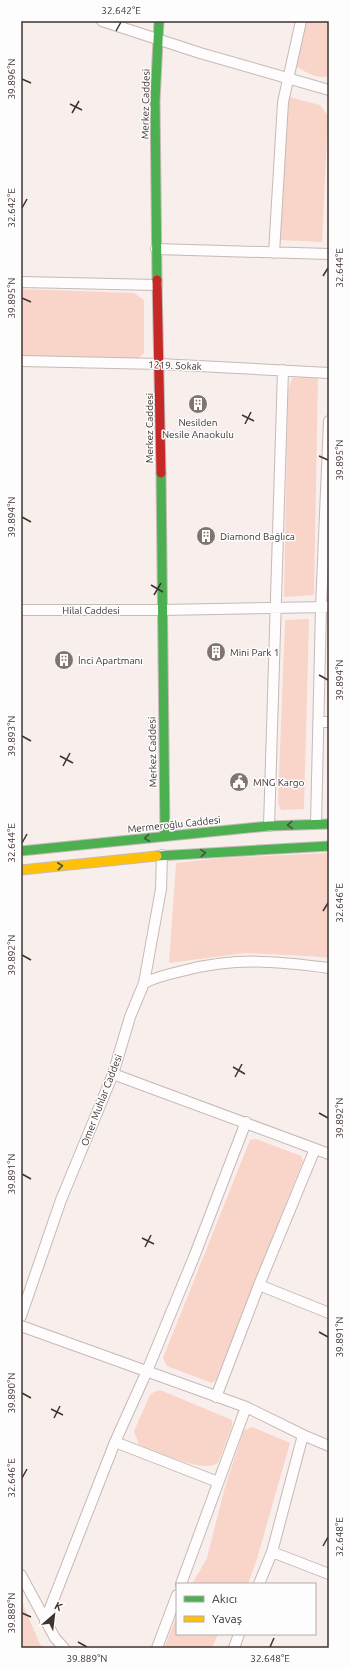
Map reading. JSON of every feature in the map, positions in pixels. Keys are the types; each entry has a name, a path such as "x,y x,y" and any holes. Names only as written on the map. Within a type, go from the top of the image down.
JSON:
{"street":[{"path":"102,21 159,40 329,90"},
{"name":"Merkez Caddesi","path":"159,21 155,101 156,249 160,364 161,610 165,836"},
{"path":"274,253 283,102 287,78 301,21"},
{"path":"156,249 329,254"},
{"path":"21,282 157,285"},
{"name":"1219. Sokak","path":"21,361 160,364 329,373"},
{"path":"268,826 283,370"},
{"path":"316,824 324,722 329,421"},
{"name":"Hilal Caddesi","path":"21,610 161,610 325,607"},
{"name":"Mermeroğlu Caddesi","path":"21,851 268,826 329,824"},
{"path":"21,870 162,855 329,846"},
{"name":"Omer Muhlar Caddesi","path":"21,1316 61,1200 113,1074 130,1017 144,983 161,889 162,855"},
{"path":"144,983 154,978 190,969 236,961 272,961 329,968"},
{"path":"113,1074 329,1154"},
{"path":"45,1621 116,1442 147,1371 246,1122"},
{"path":"216,1397 259,1285 315,1149"},
{"path":"259,1285 329,1313"},
{"path":"21,1326 246,1407 329,1446"},
{"path":"181,1583 246,1407"},
{"path":"259,1583 272,1552 303,1435"},
{"path":"116,1442 218,1482"},
{"path":"272,1552 329,1574"},
{"path":"21,1575 45,1621 64,1648"},
{"path":"157,1648 176,1598"},
{"path":"234,1648 239,1635"}],"shaded area":[{"path":"306,21 329,21 329,76 316,76 297,67"},
{"path":"289,97 320,105 328,116 322,242 280,240"},
{"path":"21,289 134,293 144,300 144,353 138,359 21,356"},
{"path":"318,376 314,595 284,597 288,391 292,378"},
{"path":"309,619 304,809 281,810 278,803 285,620"},
{"path":"329,853 329,958 245,953 169,963 176,863 222,858"},
{"path":"256,1139 301,1156 303,1161 216,1380 212,1383 167,1366 163,1358 250,1140"},
{"path":"160,1390 232,1420 232,1426 218,1463 211,1466 191,1464 139,1445 134,1431 150,1395"},
{"path":"252,1427 290,1443 257,1559 248,1583 193,1583 207,1558 225,1487 244,1430"},
{"path":"21,1600 40,1644 44,1648 21,1648"},
{"path":"176,1618 176,1635 218,1635 212,1648 164,1648"}],"traffic: fast":[{"path":"157,280 155,101 159,21"},
{"path":"161,473 165,836"},
{"path":"21,851 269,826 329,824"},
{"path":"157,856 329,846"}],"traffic: slow":[{"path":"21,870 157,856"}],"traffic: jam":[{"path":"157,280 161,473"}],"place":[{"name":"Nesilden Nesile Anaokulu","path":"198,404"},
{"name":"Diamond Bağlıca","path":"206,536"},
{"name":"Mini Park 1","path":"216,652"},
{"name":"İnci Apartmanı","path":"64,660"},
{"name":"MNG Kargo","path":"239,782"}]}
